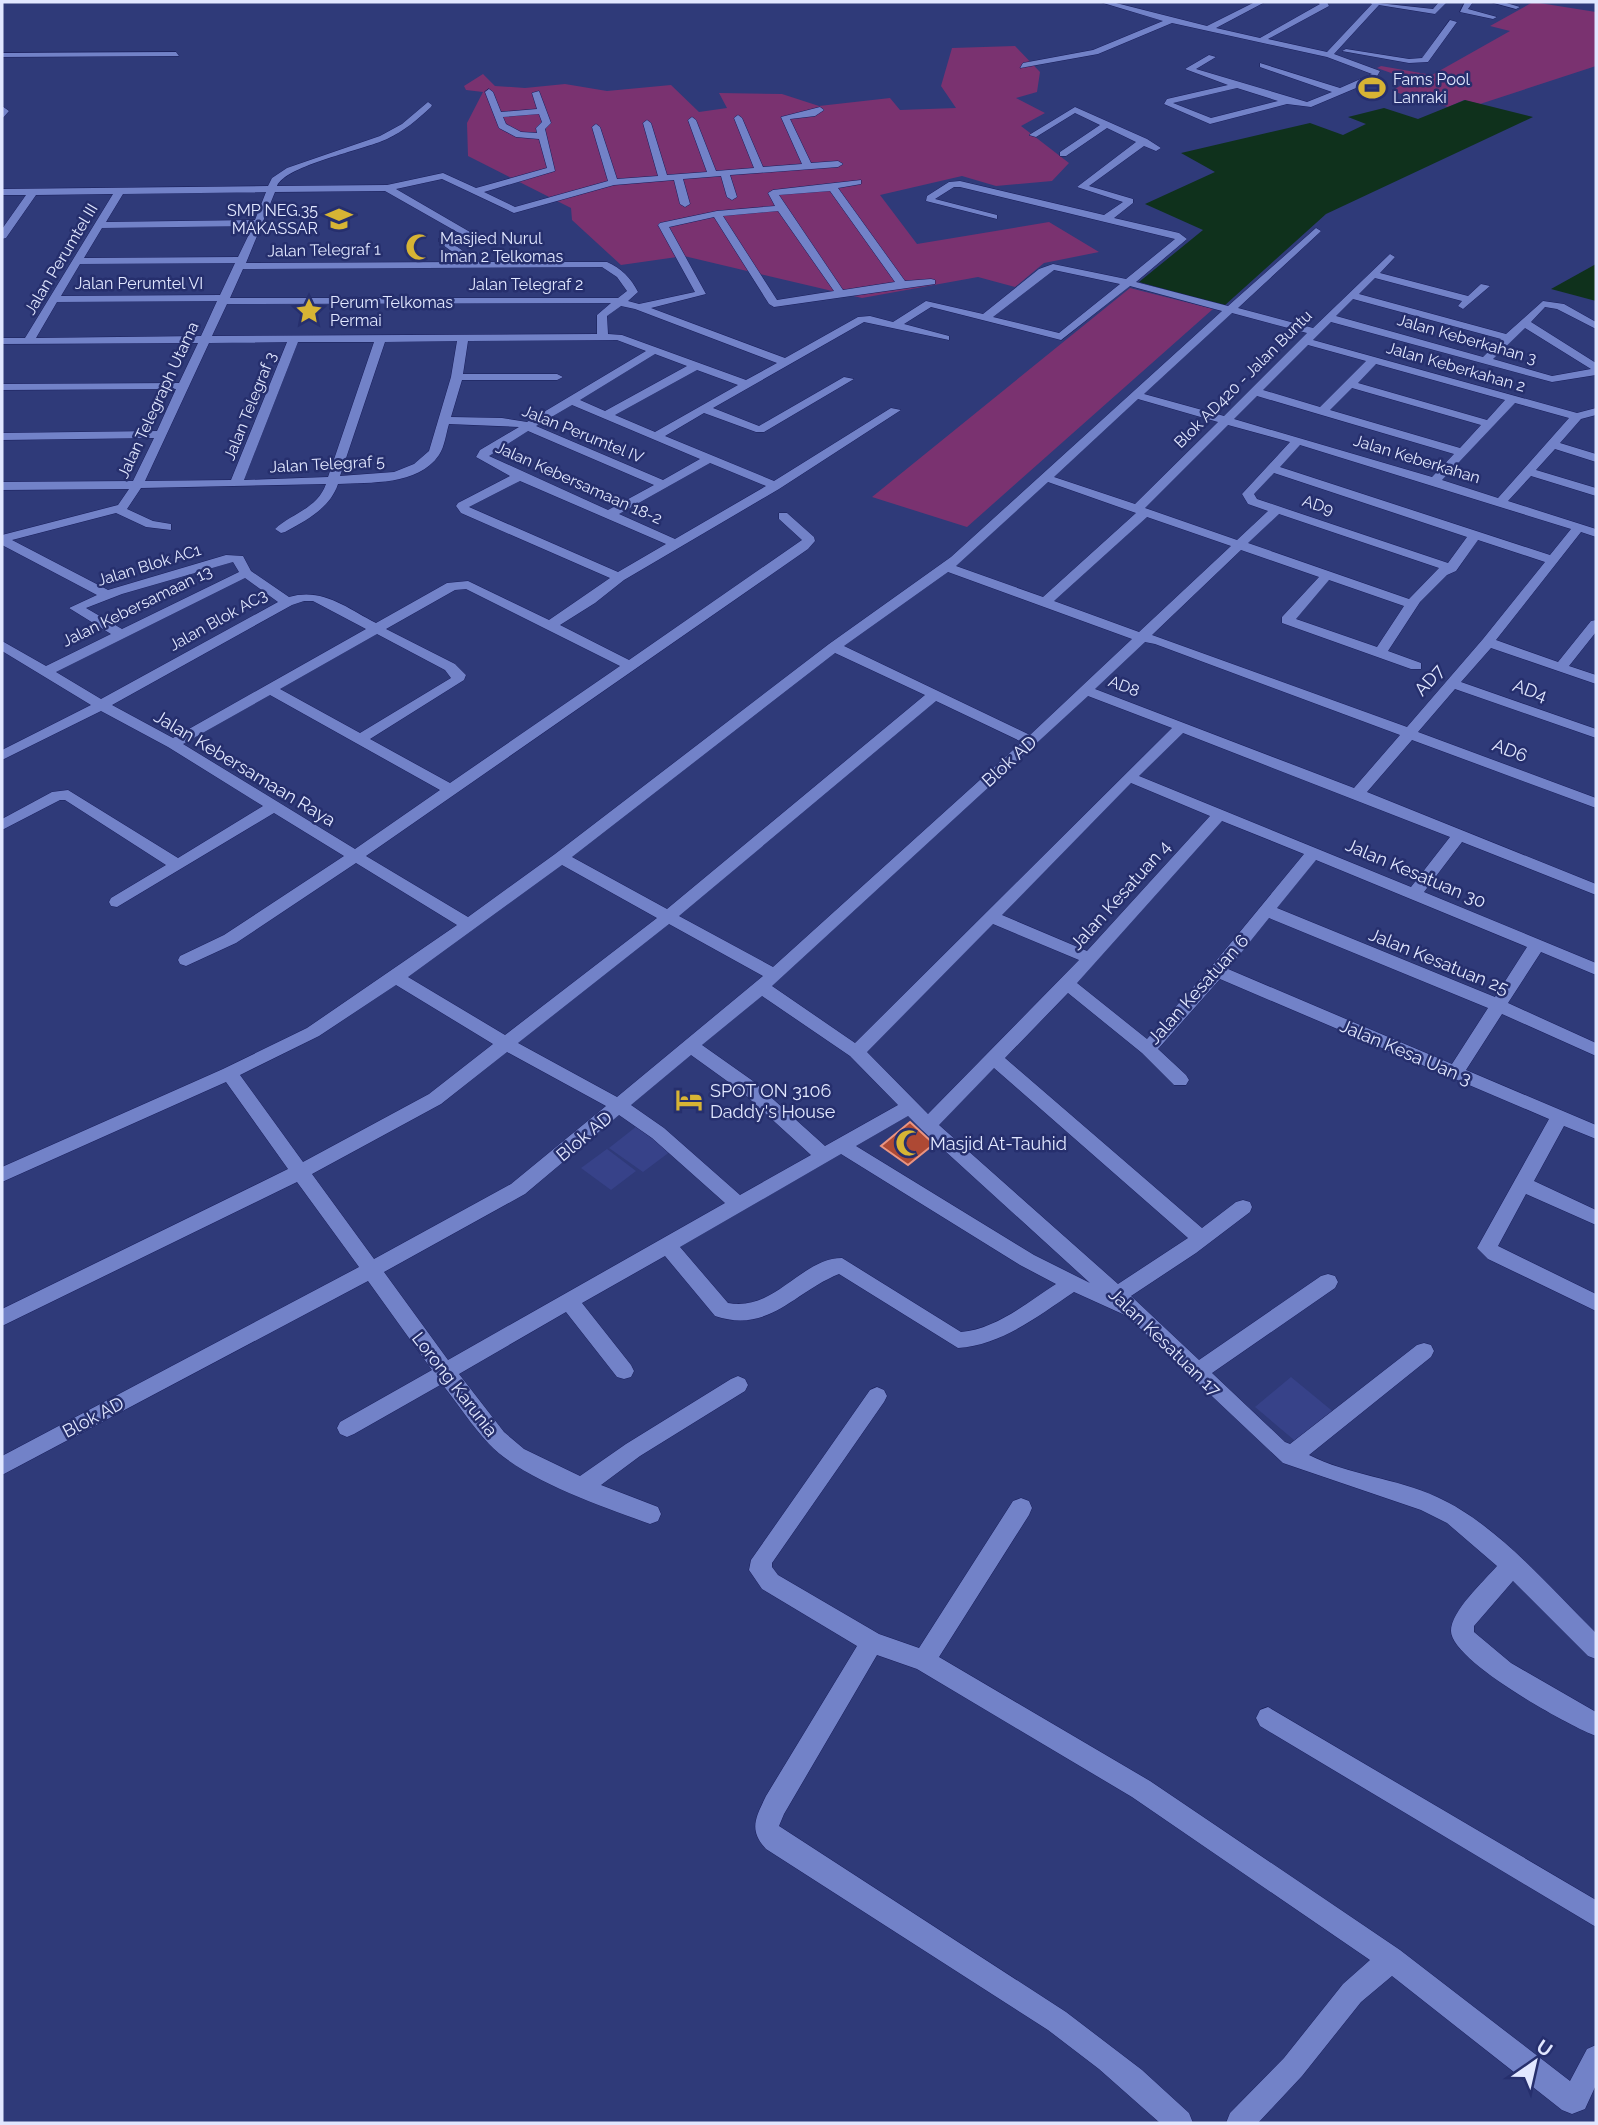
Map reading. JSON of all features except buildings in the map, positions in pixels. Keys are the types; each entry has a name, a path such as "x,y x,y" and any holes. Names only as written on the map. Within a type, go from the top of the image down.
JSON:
{"street":[{"path":"1104,2 1263,39 1332,52 1409,61 1422,60 1431,55 1453,22"},
{"path":"1209,28 1261,2"},
{"path":"1263,39 1326,4 1320,2"},
{"path":"1332,52 1376,2 1435,12 1443,2"},
{"path":"1469,2 1463,10 1493,18"},
{"path":"1494,2 1516,7"},
{"path":"1023,66 1095,52 1173,20"},
{"path":"1212,57 1189,69 1306,105 1342,92 1377,73 1332,52"},
{"path":"2,54 176,54"},
{"path":"1263,65 1342,92"},
{"path":"1239,85 1170,101 1168,104 1210,121 1287,101"},
{"path":"488,92 502,127 526,136 543,136"},
{"path":"476,191 552,169 540,128 547,123 536,93"},
{"path":"271,190 275,180 284,172 396,132 428,105"},
{"path":"808,166 785,117 812,114 820,110"},
{"path":"1033,135 1073,110 1156,148"},
{"path":"497,114 541,111"},
{"path":"738,118 761,170"},
{"path":"692,120 712,173"},
{"path":"647,124 663,177"},
{"path":"1063,154 1108,124"},
{"path":"596,127 613,182"},
{"path":"1107,218 1129,205 1130,201 1082,187 1144,141"},
{"path":"2,192 387,188 437,175 514,210 613,182 838,164"},
{"path":"820,166 832,187 902,284"},
{"path":"774,169 782,187"},
{"path":"724,172 732,197"},
{"path":"677,176 685,204"},
{"path":"841,294 773,193 858,182"},
{"path":"894,326 928,304 1061,337 1182,239 1107,218 960,184 952,184 930,198 994,217"},
{"path":"387,188 466,234"},
{"name":"Jalan Telegraph Utama","path":"119,510 137,486 259,223 271,190"},
{"path":"2,236 33,192"},
{"name":"Jalan Perumtel III","path":"29,341 119,192"},
{"path":"639,306 701,293 663,225 717,214 781,208"},
{"path":"717,214 774,304 931,282"},
{"path":"101,225 259,223"},
{"path":"2,1175 229,1073 313,1032 396,977 561,858 834,647 951,563 1316,231"},
{"path":"443,240 477,264"},
{"name":"Blok AD420 - Jalan Buntu","path":"1048,598 1147,513 1227,420 1390,257"},
{"name":"Jalan Telegraf 1","path":"79,261 603,264 611,267 630,286 631,295 620,301"},
{"name":"Jalan Keberkahan 2","path":"986,317 1048,268 1066,268 1228,309 1374,360 1577,417"},
{"path":"1374,274 1470,300"},
{"path":"1448,321 1485,286"},
{"path":"1353,296 1506,337"},
{"name":"Jalan Perumtel VI","path":"55,299 222,300"},
{"name":"Jalan Telegraf 2","path":"222,300 620,301 786,362"},
{"path":"603,336 601,318 620,301"},
{"path":"1486,360 1506,337 1542,304 1550,303 1565,308 1596,326"},
{"name":"Jalan Keberkahan 3","path":"1330,318 1555,380 1596,370"},
{"path":"654,437 865,319 945,338"},
{"path":"1523,322 1596,370"},
{"path":"2,341 603,336 627,339 746,384"},
{"name":"Jalan Telegraf 5","path":"2,486 236,484 384,478 416,469 435,452 457,377 463,338"},
{"path":"281,529 320,505 334,480 380,339"},
{"name":"Jalan Telegraf 3","path":"236,484 294,340"},
{"path":"529,427 655,350"},
{"path":"1323,411 1374,360"},
{"path":"604,416 696,366"},
{"path":"457,377 557,377"},
{"path":"704,409 760,430 848,379"},
{"path":"1350,384 1489,424"},
{"path":"2,387 183,386"},
{"path":"1256,391 1462,452"},
{"name":"Jalan Keberkahan","path":"1135,394 1435,481 1596,533"},
{"path":"1435,481 1513,399"},
{"path":"572,401 775,486"},
{"path":"550,625 590,600 619,577 775,486 895,410"},
{"path":"1501,502 1577,417 1596,411"},
{"name":"Jalan Perumtel IV","path":"445,420 502,421 529,427 665,485"},
{"name":"Jalan Kebersamaan 18-2","path":"529,427 482,454 486,460 520,476 676,544"},
{"path":"2,436 160,435"},
{"name":"AD9","path":"1298,440 1248,494 1252,500 1451,568"},
{"path":"1553,445 1596,458"},
{"path":"610,514 709,459"},
{"path":"1271,468 1552,560"},
{"path":"1529,472 1596,492"},
{"path":"520,476 461,506 619,577"},
{"path":"1044,477 1413,605"},
{"path":"2,540 119,510 150,524 167,527"},
{"name":"AD8","path":"1276,510 1150,636 1085,690 1357,794 1596,890"},
{"path":"186,960 230,939 453,791 809,541 806,535 783,516"},
{"name":"AD7","path":"1357,794 1488,642 1579,527"},
{"path":"1380,653 1413,605 1441,572 1451,568 1475,535"},
{"path":"2,540 108,595"},
{"name":"Jalan Blok AC1","path":"119,634 76,609 77,607 231,558"},
{"name":"Jalan Blok AC3","path":"2,755 101,705 287,602 246,573 239,559 231,558"},
{"name":"AD6","path":"951,563 1596,803"},
{"name":"Jalan Kebersamaan 13","path":"45,672 246,573"},
{"path":"1327,575 1286,619 1416,666"},
{"path":"173,744 461,583 631,666"},
{"path":"287,602 314,597 450,667 459,675 457,680 360,739"},
{"path":"1562,667 1594,632"},
{"path":"1488,642 1596,680"},
{"name":"Jalan Kebersamaan Raya","path":"2,645 101,705 173,744 468,925"},
{"path":"834,647 1032,741"},
{"name":"AD4","path":"1452,682 1596,734"},
{"path":"270,689 453,791"},
{"name":"Blok AD","path":"2,1466 482,1211 518,1189 768,981 1085,690"},
{"path":"2,1318 300,1172 435,1099 668,918 934,695"},
{"path":"856,1052 1181,726"},
{"path":"2,739 16,748"},
{"path":"1129,777 1220,814"},
{"path":"2,825 57,795 68,795 176,864"},
{"path":"117,902 272,807"},
{"name":"Jalan Kesatuan 30","path":"1220,814 1596,970"},
{"name":"Jalan Kesatuan 4","path":"928,1125 1067,984 1220,814"},
{"path":"1415,893 1459,835"},
{"name":"Jalan Kesatuan 6","path":"1067,984 1148,1049 1217,971 1314,852"},
{"name":"Jalan Kesatuan 17","path":"561,858 668,918 768,981 856,1052 928,1125 1117,1295 1241,1416 1290,1457 1442,1509 1472,1529 1512,1565 1596,1648"},
{"name":"Jalan Kesatuan 25","path":"1266,910 1497,1005 1596,1049"},
{"path":"990,916 1088,958"},
{"path":"1455,1073 1537,945"},
{"name":"Jalan Kesa Uan 3","path":"1217,971 1596,1132"},
{"path":"396,977 506,1045 620,1106 658,1133 737,1203"},
{"path":"691,1046 832,1151 1073,1283 1133,1312"},
{"path":"1148,1049 1180,1080"},
{"path":"995,1059 1201,1238"},
{"name":"Lorong Karunia","path":"229,1073 443,1371 506,1448 581,1486 650,1514"},
{"path":"347,1428 909,1107"},
{"path":"1560,1116 1487,1248 1596,1303"},
{"path":"1521,1184 1596,1218"},
{"path":"1117,1295 1243,1207"},
{"path":"668,1246 722,1310 732,1314 757,1312 834,1266 842,1266 958,1340 990,1333 1073,1283"},
{"path":"1197,1372 1328,1282"},
{"path":"569,1301 624,1371"},
{"path":"1290,1457 1424,1351"},
{"path":"581,1486 738,1385"},
{"path":"877,1395 762,1560 760,1570 770,1582 872,1642 924,1661 1141,1789 1391,1959 1572,2099 1575,2099 1596,2058"},
{"path":"924,1661 1021,1508"},
{"path":"1512,1565 1465,1620 1463,1636 1493,1663 1596,1725"},
{"path":"872,1642 775,1804 766,1831 775,1840 1052,2018 1152,2095 1179,2123"},
{"path":"1268,1718 1596,1914"},
{"path":"1240,2123 1293,2067 1352,1993 1391,1959"}],"shaded area":[{"path":"1533,2 1596,12 1596,66 1480,104 1464,100 1448,107 1391,91 1411,80 1377,68 1381,66 1432,75 1510,31 1490,26"},
{"path":"1015,46 1040,72 1037,92 1016,98 1045,113 1021,126 1069,163 1052,181 996,186 962,176 880,195 917,244 1049,222 1099,252 1044,263 1015,287 978,277 862,298 684,256 621,265 572,220 571,208 468,156 467,123 483,92 466,90 464,86 483,74 495,86 525,88 565,84 607,91 671,85 699,112 727,108 719,93 782,94 819,106 890,98 900,110 956,108 941,86 952,48"},
{"path":"1465,100 1533,117 1326,214 1224,306 1139,282 1203,230 1145,204 1215,172 1181,153 1310,123 1343,135 1366,124 1348,117 1384,108 1418,119"},
{"path":"1596,264 1596,301 1551,289"},
{"path":"1130,288 1213,309 967,527 872,497"},
{"path":"637,1126 671,1151 643,1172 609,1148"},
{"path":"607,1149 636,1171 611,1190 581,1168"},
{"path":"1291,1377 1336,1414 1300,1445 1255,1407"}],"place":[{"name":"Fams Pool Lanraki","path":"1372,88"},
{"name":"SMP NEG.35 MAKASSAR","path":"339,219"},
{"name":"Masjied Nurul Iman 2 Telkomas","path":"419,247"},
{"name":"Perum Telkomas Permai","path":"309,311"},
{"name":"SPOT ON 3106 Daddy's House","path":"689,1100"},
{"name":"Masjid At-Tauhid","path":"909,1143"}]}
